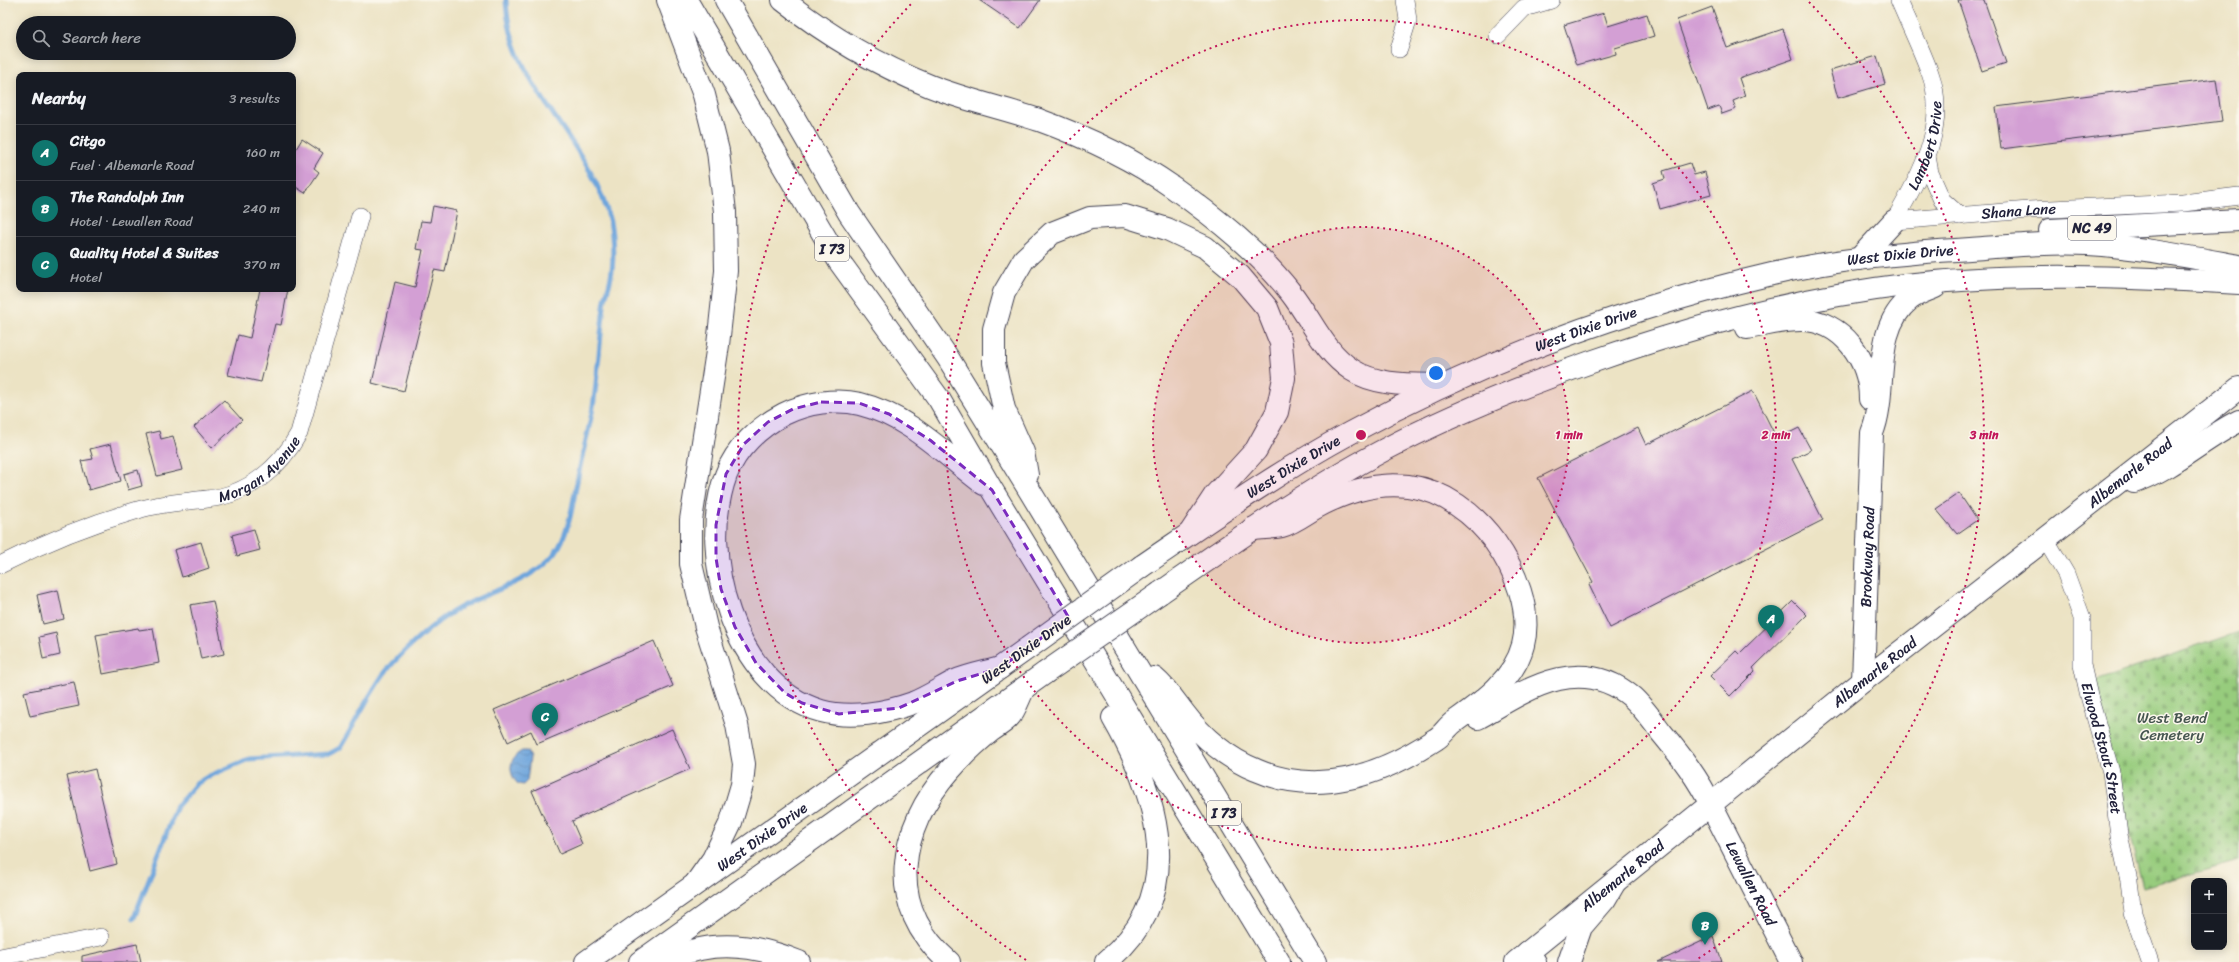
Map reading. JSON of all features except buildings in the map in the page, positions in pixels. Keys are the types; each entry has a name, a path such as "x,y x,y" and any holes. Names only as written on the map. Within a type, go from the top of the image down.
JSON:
{"main road":[{"path":"668,0 704,95 718,151 725,212 726,271 718,345 691,520 691,564 706,627 737,725 744,764 742,785 731,822 713,859 696,883"},
{"name":"I 73","path":"686,0 839,261 939,399 1100,669 1279,962"},
{"name":"I 73","path":"726,0 850,213 948,358 1135,662 1202,778 1315,962"},
{"path":"783,0 821,28 886,66 930,86 1040,120 1092,142 1133,163 1172,186 1220,222 1267,266 1291,293 1327,349 1353,371 1374,379 1397,383 1445,384"},
{"path":"1028,488 1023,452 1004,409 994,363 994,329 1004,293 1024,259 1052,233 1090,218 1125,216 1167,229 1205,247 1234,271 1267,308 1281,343 1284,378 1277,412 1256,450 1215,495 1190,533"},
{"name":"NC 49","path":"1951,250 1973,234 2239,220"},
{"path":"1859,259 1894,221"},
{"name":"West Dixie Drive","path":"586,962 1190,533 1348,434 1445,384 1552,341 1666,302 1774,274 1859,259 1951,250 2067,243 2091,244 2239,266"},
{"name":"West Dixie Drive","path":"640,962 1160,592 1252,529 1382,451 1442,421 1560,373 1643,344 1706,325 1776,307 1870,290 1947,281 2035,277 2229,282"},
{"path":"1872,433 1877,421 1884,349 1893,322 1910,300 1947,281"},
{"path":"1706,325 1743,329 1802,320 1816,322 1829,327 1851,345 1866,369 1870,392 1869,422 1872,433"},
{"name":"Albemarle Road","path":"1526,959 1615,882 1863,681 2046,540 2239,388"},
{"path":"992,490 953,461 930,440 889,414 859,403 821,402 793,409 768,422 744,444 726,474 719,502 716,525 716,558 721,589 735,627 756,663 769,679 785,693 821,711 839,714 860,714 899,708 915,702 957,681 1000,668"},
{"path":"2110,490 2152,476 2215,433 2239,421"},
{"name":"Brookway Road","path":"1863,681 1872,433"},
{"path":"1135,662 1168,689 1185,714 1224,752 1255,770 1283,779 1312,783 1346,780 1397,761 1438,738 1448,726 1476,707 1500,685 1513,668 1523,645 1526,626 1521,594 1508,562 1490,535 1470,515 1447,499 1420,488 1398,485 1367,488 1344,494 1283,526 1252,529"},
{"path":"1100,669 1102,700 1129,745 1146,786 1155,818 1159,847 1158,873 1149,908 1135,933 1106,962"},
{"name":"Lewallen Road","path":"1438,738 1452,734 1522,692 1544,682 1575,676 1594,678 1618,688 1640,705 1699,780 1792,962"},
{"path":"949,962 925,937 910,904 905,869 912,831 921,810 935,788 965,754 1010,717 1023,690"},
{"path":"1568,962 1581,927 1605,899 1615,882"},
{"path":"665,962 691,950 724,945 754,948 799,962"}],"street":[{"path":"1399,49 1408,20 1405,0"},
{"path":"1498,35 1523,4 1551,0"},
{"name":"Lambert Drive","path":"1894,221 1917,183 1927,156 1936,122 1931,74 1899,0"},
{"path":"1927,156 1930,174 1942,200 1960,216"},
{"name":"Shana Lane","path":"1894,221 2029,210 2183,203 2239,196"},
{"name":"Morgan Avenue","path":"0,565 41,544 108,518 150,506 186,500 207,499 235,492 258,481 275,467 291,448 299,433 360,216"},
{"name":"Elwood Stout Street","path":"2046,540 2066,574 2078,603 2082,618 2082,665 2088,696 2111,772 2119,835 2130,881 2134,912 2150,962"},
{"path":"0,957 101,937"}],"highlighted area":[{"path":"821,402 859,403 889,414 930,440 992,490 1069,618 1000,668 957,681 899,708 839,714 802,703 785,693 756,663 735,627 721,589 716,558 716,525 726,474 744,444 768,422 793,409"}],"green space":[{"name":"West Bend Cemetery","path":"2239,632 2239,861 2143,887 2090,683"}],"water":[{"path":"522,751 527,751 530,758 527,781 523,785 518,784 512,776 511,771 514,758"}],"waterway":[{"path":"134,918 177,806 196,784 209,776 249,759 329,754 340,748 381,678 416,641 437,623 456,610 468,603 508,586 545,564 555,553 564,536 568,526 593,407 605,302 612,270 612,234 610,222 600,193 587,165 535,87 521,60 511,31 506,0"}],"place":[{"name":"Citgo","path":"1771,638"},
{"name":"Quality Hotel & Suites","path":"545,736"},
{"name":"The Randolph Inn","path":"1705,945"}]}
